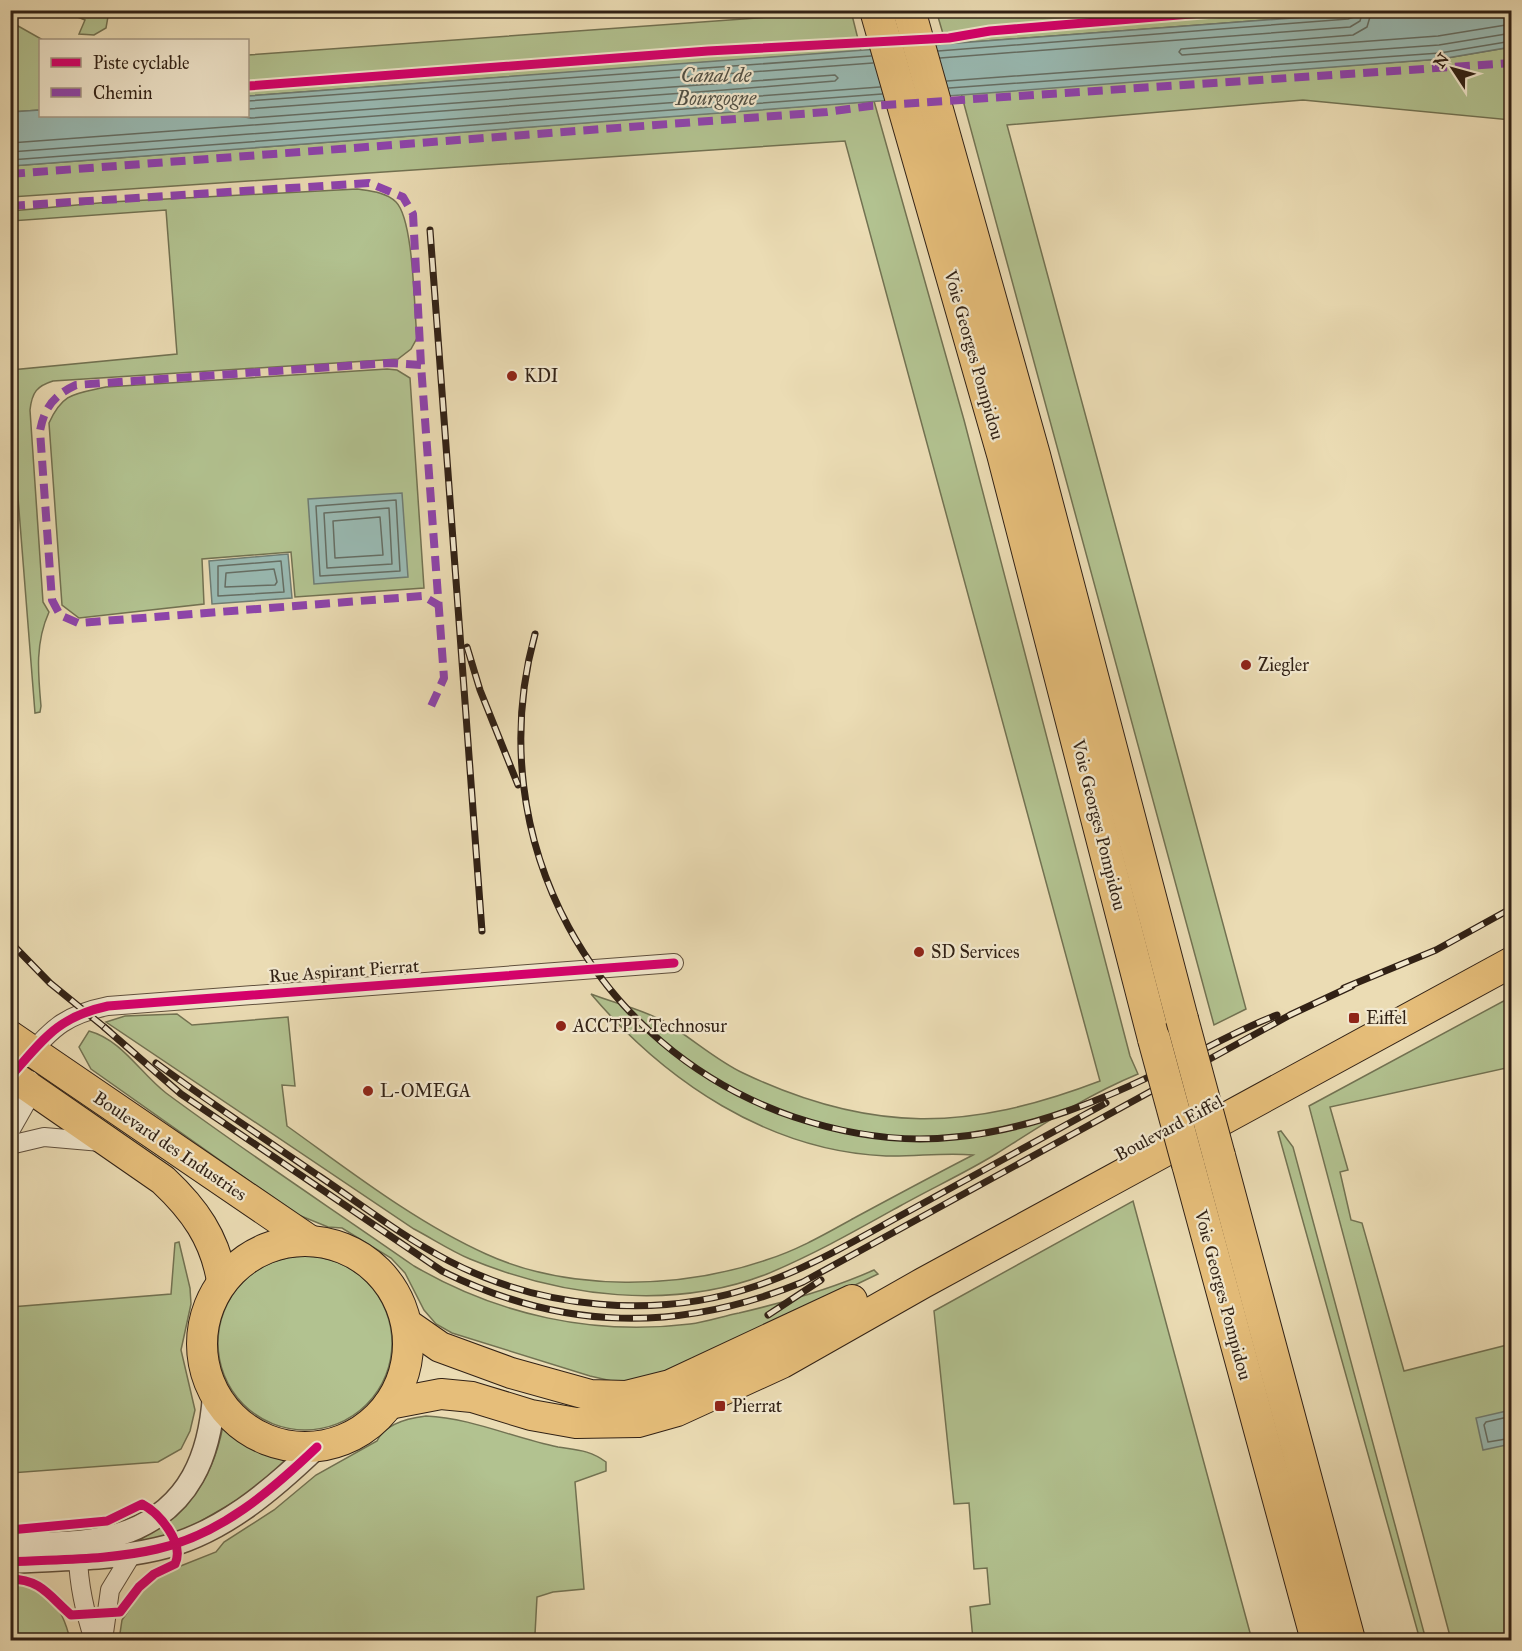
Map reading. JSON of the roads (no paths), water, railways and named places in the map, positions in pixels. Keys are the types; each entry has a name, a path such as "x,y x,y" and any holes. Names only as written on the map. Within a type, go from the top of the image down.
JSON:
{"highway":[{"name":"Voie Georges Pompidou","path":"876,10 907,126 1003,454 1154,1039 1317,1641"},
{"name":"Voie Georges Pompidou","path":"909,10 1034,455 1349,1641"}],"main road":[{"name":"Boulevard Eiffel","path":"407,1324 430,1341 460,1354 554,1386 602,1397 626,1396 670,1385 827,1314 1512,943"},
{"path":"389,1404 441,1394 472,1397 531,1415 576,1423 638,1422 677,1411 782,1363 923,1283 1512,962"},
{"name":"Boulevard des Industries","path":"21,1044 309,1240"},
{"name":"Boulevard des Industries","path":"16,1079 163,1180 196,1215 212,1242 222,1281"},
{"path":"309,1240 343,1247 373,1265 395,1292 407,1324 406,1366 389,1404 369,1425 345,1439 317,1447 287,1446 258,1436 233,1419 214,1395 205,1372 201,1348 202,1332 210,1302 222,1281 246,1258 276,1244 309,1240"}],"street":[{"name":"Rue Aspirant Pierrat","path":"21,1044 50,1032 84,1011 108,1006 674,963"},
{"path":"10,1131 21,1114 16,1079 21,1044"},
{"path":"10,1145 44,1137 110,1143"},
{"path":"78,1558 157,1516 195,1476 209,1440 214,1395"},
{"path":"10,1562 132,1554 175,1544 243,1510 270,1491 317,1447"},
{"path":"10,1545 98,1538 129,1531"},
{"path":"103,1641 110,1590 132,1554"},
{"path":"78,1558 83,1603 94,1641"}],"water":[{"name":"Canal de Bourgogne","path":"1387,11 1511,11 1511,47 1441,59 11,166 11,112 39,110 39,117 249,117 249,96"},
{"path":"402,493 408,577 314,584 308,499"},
{"path":"288,554 292,598 212,604 209,561"},
{"path":"1511,1410 1511,1444 1483,1450 1476,1418"}],"railway":[{"path":"430,230 482,931"},
{"path":"535,634 522,711 524,786 540,859 569,927 609,988 661,1042 723,1085 794,1117 833,1128 894,1138 955,1137 1011,1128 1093,1102 1146,1079 1277,1015"},
{"path":"467,647 480,690 518,785"},
{"path":"1344,988 1436,950 1512,908"},
{"path":"10,942 50,983 109,1031"},
{"path":"104,1027 181,1094 442,1271 487,1291 532,1305 576,1314 621,1318 666,1317 711,1310 757,1299 803,1282 1290,1015 1352,986"},
{"path":"156,1063 415,1242 449,1261 522,1290 560,1299 640,1306 718,1297 776,1279 853,1242 1106,1103"},
{"path":"768,1315 821,1280"}],"place":[{"name":"KDI","path":"512,376"},
{"name":"Ziegler","path":"1246,665"},
{"name":"SD Services","path":"919,952"},
{"name":"Eiffel","path":"1354,1018"},
{"name":"ACCTPL Technosur","path":"561,1026"},
{"name":"L-OMEGA","path":"368,1091"},
{"name":"Pierrat","path":"720,1406"}]}
